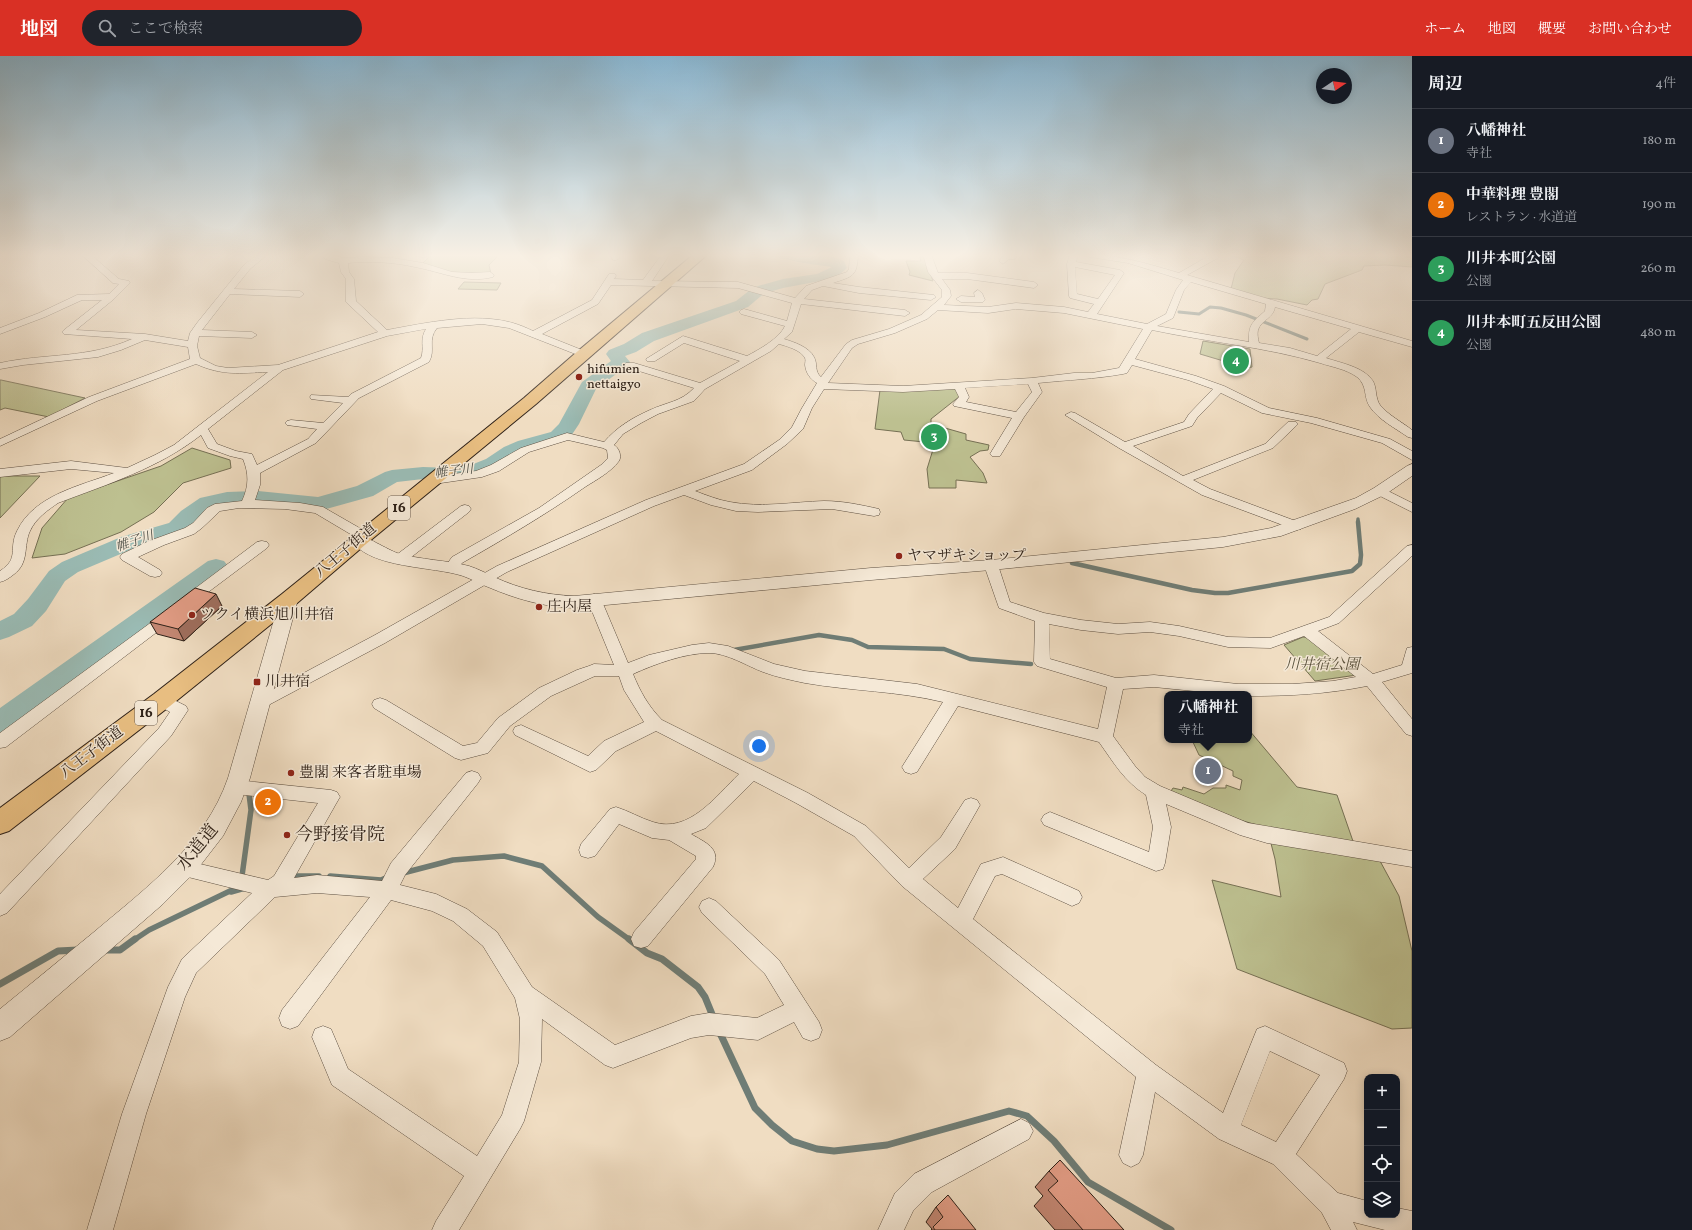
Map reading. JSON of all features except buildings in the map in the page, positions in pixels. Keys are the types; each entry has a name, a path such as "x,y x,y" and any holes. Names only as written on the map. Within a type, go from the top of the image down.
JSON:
{"highway":[{"name":"八王子街道","path":"0,823 162,700 289,599 530,401 583,354 638,309"}],"street":[{"path":"0,331 55,309"},
{"path":"96,309 67,332 144,336 191,345"},
{"path":"196,360 191,345 195,332 213,309"},
{"path":"358,309 385,333"},
{"path":"534,334 582,309"},
{"path":"607,446 619,432 636,421 654,412 690,399 701,387 767,349 787,332 795,309"},
{"path":"876,309 905,312"},
{"path":"261,703 380,639 483,578 530,556 683,490 748,467 784,442 797,429 807,408 822,384 849,346 855,342 892,331 924,317 935,309"},
{"path":"967,309 988,310 996,309"},
{"path":"1046,309 1091,315 1254,346 1290,351 1319,359 1359,374 1368,382 1374,405 1412,435"},
{"path":"1091,315 1095,309"},
{"path":"777,340 806,352 810,358 809,368 822,384 903,389 1032,381 1123,372 1149,327 1155,322 1170,316 1173,309"},
{"path":"1254,346 1253,331 1256,324 1270,312 1270,309"},
{"path":"1290,309 1412,344"},
{"path":"744,312 790,325"},
{"path":"0,443 93,399 196,360 213,368 228,371 279,368 385,333 434,325 482,321 511,325 583,354"},
{"path":"255,471 312,441 355,396 425,360 427,355 425,343 427,332 434,325"},
{"path":"1319,359 1358,328"},
{"path":"195,332 252,335"},
{"path":"0,366 17,362 98,354 122,347 144,336"},
{"path":"651,359 683,339 748,360"},
{"path":"1129,361 1192,378 1220,388 1266,411 1314,420 1386,441 1396,445 1412,456"},
{"path":"630,365 701,387"},
{"path":"0,578 14,569 19,562 21,537 33,517 43,508 60,498 127,472 171,451 279,368"},
{"path":"996,454 1019,416 1037,392 1032,381"},
{"path":"958,385 964,397 958,404 1019,416"},
{"path":"1123,446 1188,424 1193,416 1220,388"},
{"path":"315,397 350,400"},
{"path":"1071,415 1206,492 1296,526"},
{"path":"291,423 326,426"},
{"path":"1183,480 1269,446 1292,424"},
{"path":"199,430 205,432 212,446 234,454 248,456 255,471 254,486 249,499"},
{"path":"439,475 478,474 495,468 525,450 567,436 607,446 612,448 614,453 614,459 605,468 543,511 457,560 452,567"},
{"path":"0,473 71,465 108,468 127,472"},
{"path":"155,573 127,557 155,543 193,529 202,523 210,512 219,507 249,499 318,509 358,533 359,540 369,548 408,561 452,567 468,571 511,590 539,599 556,602 871,574 991,565 1223,542 1275,532 1296,526 1362,501 1380,491 1412,469"},
{"path":"683,490 712,501 736,507 776,508 827,505 847,506 874,512"},
{"path":"1380,491 1412,508"},
{"path":"400,559 465,509"},
{"path":"0,742 262,545"},
{"path":"991,565 1004,605 1042,618 1081,625 1118,629 1150,626 1228,642 1271,643 1334,620 1412,549"},
{"name":"水道道","path":"0,1027 132,916 183,868 213,831 226,810 236,787 261,703 289,599"},
{"path":"594,599 640,702 647,715 656,724 802,798 860,832 908,880 1148,1073 1227,1131 1281,1156 1331,1204 1344,1230"},
{"path":"1042,618 1042,662 1116,684 1154,681 1238,690 1334,687 1371,680 1409,668 1412,652"},
{"path":"1306,630 1371,680 1412,730"},
{"path":"380,704 461,753 482,748 504,722 545,692 582,674 594,670 625,671 649,660 692,650 709,648 723,650 771,669 805,677 917,690 1105,737 1129,771 1139,782 1154,791 1246,830 1267,835 1412,859"},
{"path":"1105,737 1116,684"},
{"path":"911,767 954,699"},
{"path":"0,907 165,732 180,710 162,700"},
{"path":"520,731 590,765 610,746 656,724"},
{"path":"672,833 700,824 752,772"},
{"path":"290,1018 387,890 398,869 472,778"},
{"path":"100,1230 134,1114 175,994 189,966 270,889 281,882 331,797 236,787"},
{"path":"1050,820 1156,863 1162,827 1154,791"},
{"path":"908,880 948,843 971,805"},
{"path":"588,850 616,814 652,830 672,833 705,852 706,861 641,939"},
{"path":"961,922 988,870 1003,865 1072,897"},
{"path":"183,868 270,889 317,884 387,890 436,903 460,914 490,938 525,994 531,1019 530,1062 512,1121 445,1230"},
{"path":"709,908 772,966 811,1030"},
{"path":"525,994 613,1057 692,1027 718,1025 758,1029 798,1009"},
{"path":"323,1037 340,1077 480,1173"},
{"path":"1227,1131 1265,1037 1336,1071 1281,1156"},
{"path":"1131,1155 1148,1073"},
{"path":"891,1230 904,1202 923,1183 1021,1131"},
{"path":"1331,1204 1364,1212"},
{"path":"1387,1218 1412,1224"}],"green space":[{"path":"1203,341 1250,349 1252,367 1247,368 1200,354"},
{"path":"0,380 85,398 49,417 5,408 0,410"},
{"path":"955,387 960,396 931,419 931,424 966,434 966,440 989,445 988,450 980,451 970,457 983,473 987,483 956,480 956,488 929,488 927,469 935,443 904,440 901,432 875,429 880,390"},
{"path":"192,448 230,460 231,468 183,483 154,512 121,532 65,554 32,558 42,528 68,498 161,466"},
{"path":"0,476 40,476 0,518"},
{"name":"川井宿公園","path":"1303,637 1311,638 1357,675 1315,681 1284,645"},
{"path":"1252,734 1297,787 1337,795 1355,847 1380,861 1399,896 1412,951 1412,1028 1392,1029 1237,969 1212,880 1281,897 1275,859 1267,828 1240,820 1171,791 1173,788 1182,790 1183,787 1204,794 1213,788 1226,788 1226,785 1240,790 1242,780 1233,776 1233,771 1199,755 1193,743 1252,743"}],"waterway":[{"name":"帷子川","path":"0,631 23,620 37,605 57,576 70,567 129,542 177,528 189,516 208,503 227,499 258,497 319,504 365,491 392,476 423,473 451,474 476,470 493,463 511,451 525,445 558,436 564,432 569,424 588,386 621,362 615,354 630,348 648,337 728,309"},
{"path":"1179,312 1199,314 1207,309"},
{"path":"1224,309 1246,315 1307,339"},
{"path":"1072,563 1192,590 1228,593 1352,571 1360,564 1361,555 1358,522"},
{"path":"0,723 216,566"},
{"path":"734,650 819,635 852,640 868,647 944,649 970,659 1031,664"},
{"path":"240,879 242,876 251,810 249,794"},
{"path":"403,873 453,860 504,856 542,866 598,917 630,940"},
{"path":"290,876 319,876"},
{"path":"330,876 381,880 388,877"},
{"path":"231,892 245,888"},
{"path":"134,940 149,930 232,890"},
{"path":"105,950 120,950 135,939"},
{"path":"629,939 647,953 662,959 698,987 705,997 714,1019"},
{"path":"0,984 58,951 78,950"},
{"path":"719,1031 755,1108 772,1125 792,1141 817,1149 834,1151 887,1145 1009,1111 1027,1116 1054,1141 1088,1182 1171,1230"}],"place":[{"name":"川井本町五反田公園","path":"1236,361"},
{"name":"hifumien nettaigyo","path":"579,377"},
{"name":"川井本町公園","path":"934,437"},
{"name":"ヤマザキショップ","path":"899,556"},
{"name":"庄内屋","path":"539,607"},
{"name":"ツクイ横浜旭川井宿","path":"192,615"},
{"name":"川井宿","path":"257,682"},
{"name":"八幡神社","path":"1208,771"},
{"name":"豊閣 来客者駐車場","path":"291,773"},
{"name":"中華料理 豊閣","path":"268,802"},
{"name":"今野接骨院","path":"287,835"}]}
